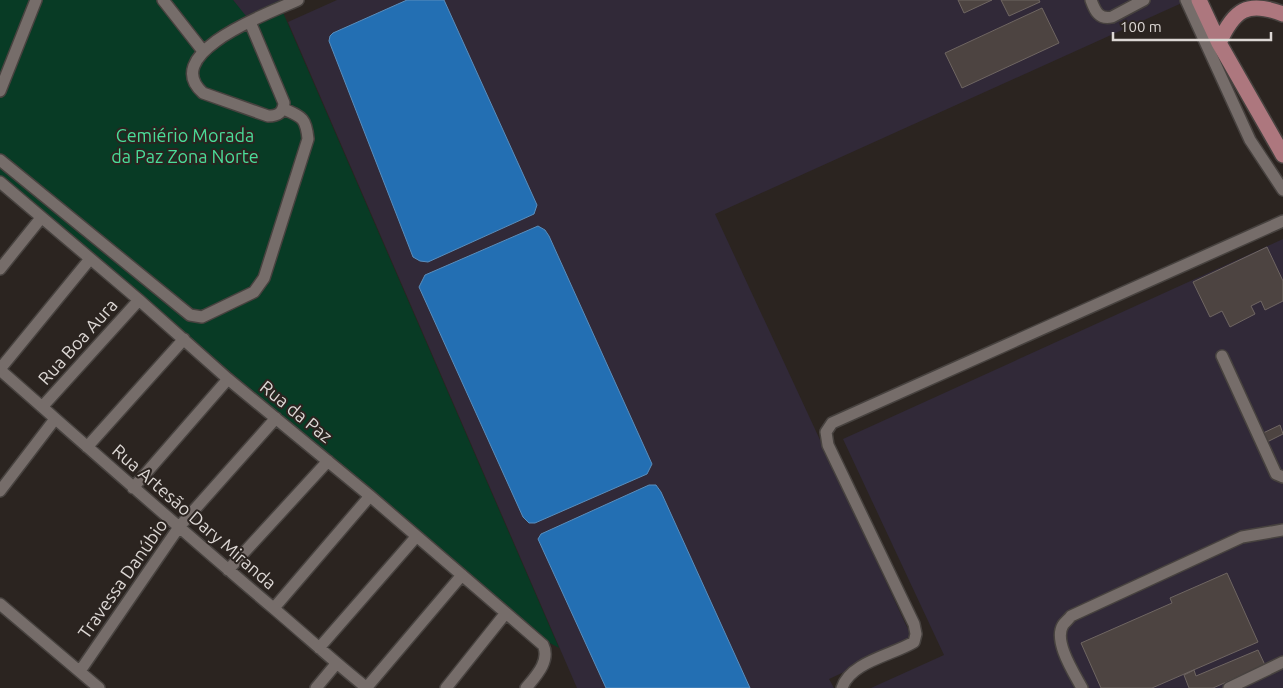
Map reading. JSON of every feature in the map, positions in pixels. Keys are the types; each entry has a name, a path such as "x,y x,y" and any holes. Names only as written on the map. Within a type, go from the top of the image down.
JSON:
{"main road":[{"path":"1199,0 1220,43 1283,155"},
{"path":"1276,0 1283,15"},
{"path":"1220,43 1228,25 1238,14 1250,8 1267,8 1283,15"}],"street":[{"path":"0,92 36,0"},
{"path":"163,0 203,50"},
{"path":"250,22 284,103 284,109 275,116 268,116 203,93 197,88 192,79 192,70 195,60 203,50 227,34 250,22 298,0"},
{"path":"1091,0 1096,13 1106,18 1112,17 1144,0"},
{"path":"1186,0 1250,140 1283,190"},
{"path":"0,160 190,315 202,317 254,292 264,278 308,139 307,126 302,118 284,109"},
{"name":"Rua da Paz","path":"0,182 139,300 228,379 370,496 543,646 545,659 526,688"},
{"path":"0,269 41,218"},
{"path":"842,688 845,680 856,669 884,655 901,650 914,642 916,634 914,624 828,445 826,432 832,423 1283,221"},
{"path":"0,369 90,259"},
{"name":"Rua Boa Aura","path":"42,407 139,300"},
{"path":"87,446 184,339"},
{"path":"1222,356 1276,474 1283,477"},
{"name":"Rua Artesão Dary Miranda","path":"0,369 132,488 274,608 336,664 367,688"},
{"path":"132,488 228,379"},
{"name":"Travessa Danúbio","path":"80,671 179,527 276,418"},
{"path":"0,491 55,419"},
{"path":"228,570 328,461"},
{"path":"274,608 370,496"},
{"path":"1082,688 1062,649 1062,626 1071,616 1242,537 1283,530"},
{"path":"319,648 416,537"},
{"path":"367,688 462,575"},
{"path":"0,604 99,688"},
{"path":"446,688 506,614"},
{"path":"1229,688 1283,662"},
{"path":"316,688 336,664"}],"shaded area":[{"path":"233,0 281,0 246,17"},
{"path":"337,0 1183,0 1184,2 715,214 913,640 829,679 834,688 577,688 288,22"},
{"path":"1283,239 1283,688 871,688 944,655 843,439"}],"green space":[{"name":"Cemiério Morada da Paz Zona Norte","path":"0,0 233,0 246,16 278,1 559,648 548,642 0,176"}],"water":[{"path":"407,0 444,0 537,205 534,214 428,262 420,261 413,257 329,41 333,33"},
{"path":"538,226 545,230 549,236 652,464 647,474 535,523 529,523 523,517 419,287 425,275"},
{"path":"649,485 656,485 661,492 750,688 606,688 538,539 541,534"}],"building":[{"path":"958,0 992,0 964,13"},
{"path":"1001,0 1039,0 1040,2 1009,16"},
{"path":"1042,8 1059,43 962,88 945,53"},
{"path":"1267,247 1283,281 1283,301 1265,310 1261,301 1251,306 1255,314 1230,327 1222,311 1210,317 1193,282"},
{"path":"1280,425 1283,434 1265,443 1261,434"},
{"path":"1227,573 1258,642 1152,688 1101,688 1081,643 1172,603 1170,598"},
{"path":"1258,650 1265,665 1213,688 1189,688 1184,675 1194,670 1196,676"}]}
